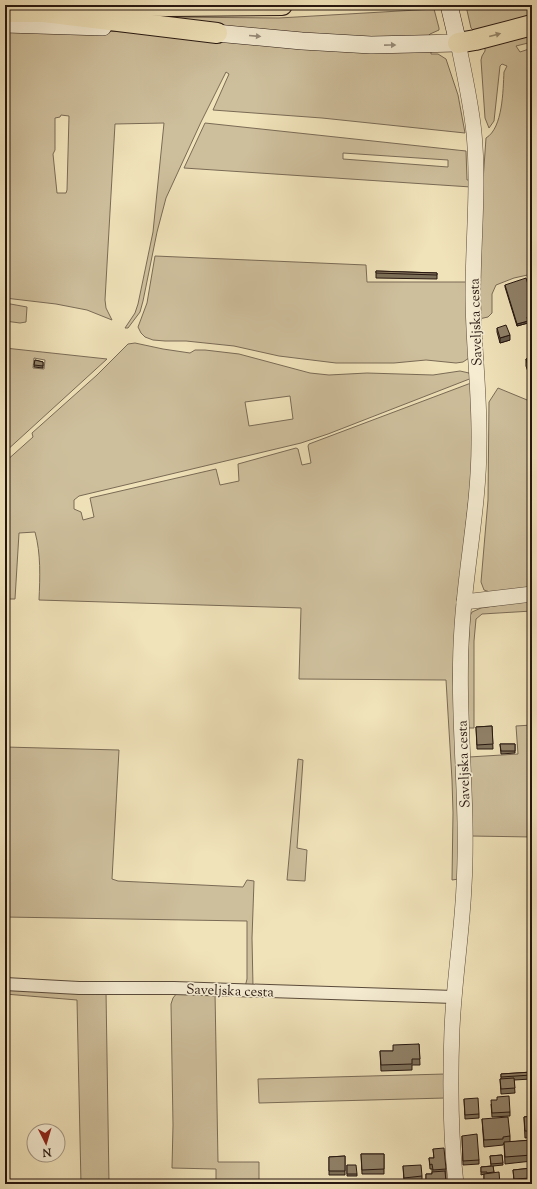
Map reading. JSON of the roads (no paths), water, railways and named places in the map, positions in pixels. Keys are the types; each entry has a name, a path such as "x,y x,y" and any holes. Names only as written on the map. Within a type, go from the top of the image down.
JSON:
{"highway":[{"path":"88,5 282,5"},
{"path":"5,12 44,12 217,33"},
{"path":"456,34 475,40 532,25"}],"main road":[{"path":"5,24 217,33 302,41 371,45 456,34 449,5"}],"street":[{"name":"Saveljska cesta","path":"456,34 471,110 475,145 473,304 479,444 476,504 462,625 460,679 465,797 465,853 462,915 454,998 450,1084 452,1138 456,1184"},
{"path":"464,602 532,594"},
{"name":"Saveljska cesta","path":"5,984 79,988 174,988 454,998"}]}
